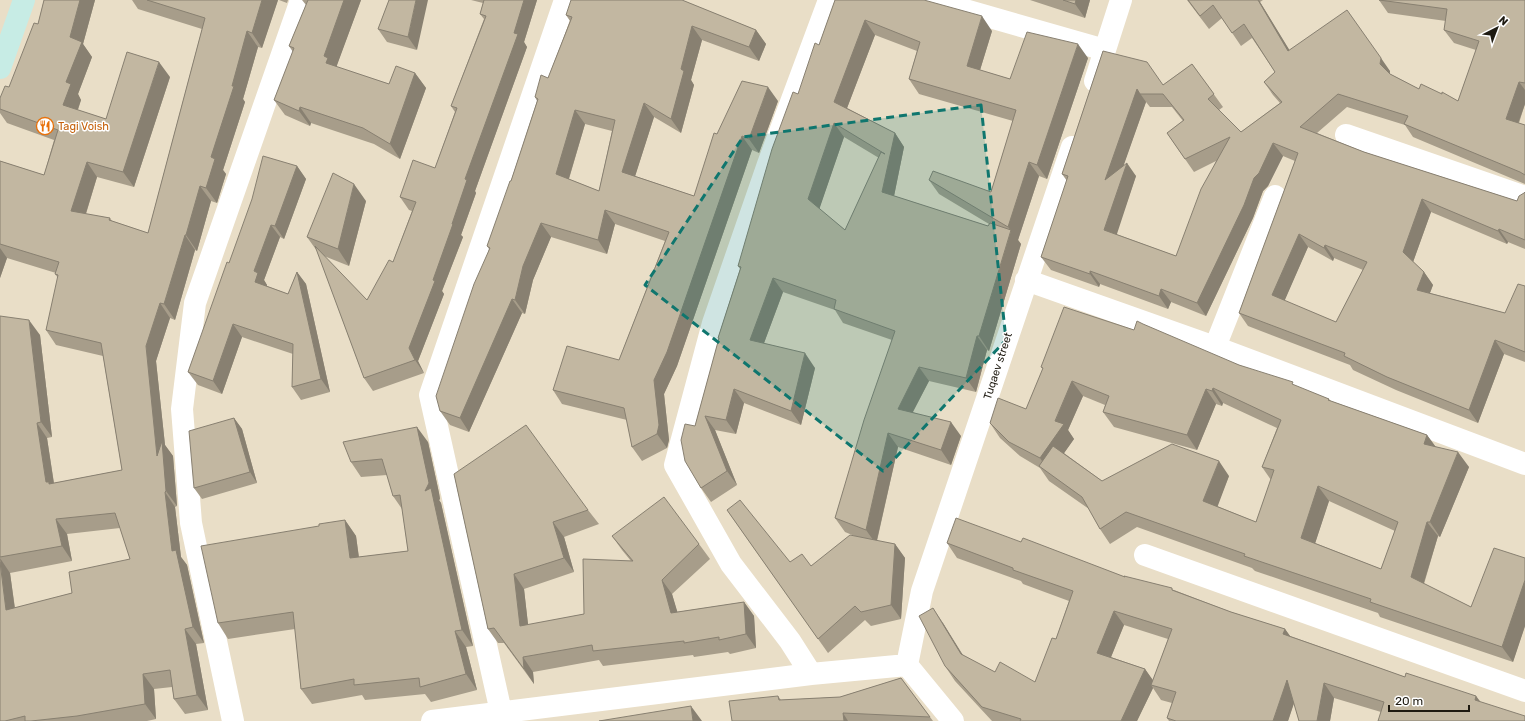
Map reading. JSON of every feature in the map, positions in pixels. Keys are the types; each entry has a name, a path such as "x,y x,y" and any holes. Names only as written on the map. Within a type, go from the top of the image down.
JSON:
{"main road":[{"path":"0,68 24,0"}],"street":[{"path":"233,721 192,523 182,409 196,303 301,0"},
{"path":"501,712 430,395 565,0"},
{"path":"812,674 790,640 731,564 675,465 712,323 768,164 829,0"},
{"path":"930,0 1105,50"},
{"path":"1088,102 1121,0"},
{"name":"Tuqaev street","path":"907,665 922,591 1077,131"},
{"path":"1346,135 1525,197"},
{"path":"1215,346 1275,196"},
{"path":"1026,280 1215,346 1525,464"},
{"path":"1146,555 1524,688"},
{"path":"432,721 812,674 907,665 953,721"}],"highlighted area":[{"path":"981,105 1006,340 883,471 645,285 743,137"}],"building":[{"path":"44,0 80,0 70,37 82,42 66,82 71,84 63,105 106,119 127,52 159,62 123,172 87,162 71,211 110,218 109,220 148,233 205,18 147,0 262,0 252,33 247,31 232,86 234,86 211,157 215,159 206,188 200,186 164,304 160,303 146,346 157,456 162,441 165,492 172,551 176,550 193,627 185,629 197,695 174,699 170,670 143,674 145,704 77,716 25,721 25,716 0,721 0,562 6,610 72,593 69,572 130,559 115,513 56,519 62,546 0,557 0,316 29,320 41,422 37,423 46,482 49,482 49,484 122,470 101,343 46,330 58,275 55,274 59,262 0,244 0,161 44,175 58,130 0,109 0,98 5,86 9,87 34,23 38,24"},
{"path":"308,0 344,0 324,56 328,58 326,63 389,84 396,66 415,73 390,144 363,128 300,107 299,111 274,100 294,48 289,46"},
{"path":"389,0 416,0 408,37 378,29"},
{"path":"484,0 524,0 514,33 518,34 465,179 467,180 433,280 435,281 409,348 415,360 364,378 315,246 367,300 389,260 393,262 416,202 400,197 413,160 435,168 457,108 451,106 486,16 480,14"},
{"path":"571,0 682,0 756,30 749,47 692,26 681,69 684,71 671,119 644,103 622,172 694,196 714,133 717,134 742,81 768,87 749,139 742,136 667,352 654,380 659,425 657,434 632,447 624,408 553,390 567,346 619,360 669,232 605,210 598,240 541,223 523,266 515,300 512,299 460,418 440,411 436,396 474,284 490,248 487,246 511,181 538,99 535,97 541,75 548,78 572,17 566,15","holes":["575,110 615,120 599,191 556,174"]},
{"path":"835,0 924,0 982,16 967,66 1010,79 1027,32 1078,44 1037,165 1029,162 1008,227 929,180 933,171 991,192 1016,110 909,79 920,42 865,20 834,102 895,133 882,192 988,226 990,223 1011,230 979,336 977,336 966,378 919,367 898,409 951,422 941,450 888,433 866,530 835,518 864,420 895,331 834,309 836,300 773,278 750,340 805,353 791,411 734,389 726,420 705,416 727,471 701,488 685,461 681,440 685,424 695,426 718,338 741,267 738,266 772,149 793,92 798,94 815,43 819,45","holes":["834,123 885,154 881,152 845,230 808,199"]},
{"path":"1063,0 1076,0 1075,4"},
{"path":"1188,0 1258,0 1288,51 1347,10 1381,58 1380,64 1390,74 1419,89 1421,84 1442,94 1442,92 1458,101 1479,41 1444,30 1447,9 1379,0 1525,0 1525,83 1519,82 1506,119 1525,125 1525,175 1404,124 1408,116 1338,94 1300,127 1364,152 1517,201 1519,196 1525,192 1525,240 1499,229 1498,231 1422,199 1403,252 1424,272 1417,290 1505,313 1518,284 1525,286 1525,352 1495,340 1469,410 1387,377 1344,356 1345,353 1239,313 1298,153 1273,143 1259,173 1254,178 1244,205 1197,303 1161,289 1159,296 1090,271 1090,274 1041,257 1068,176 1062,174 1103,51 1147,62 1163,85 1192,64 1214,94 1208,99 1241,132 1282,102 1264,82 1275,72 1244,24 1232,33 1213,5 1200,16","holes":["1137,89 1140,94 1163,94 1184,120 1167,133 1185,159 1230,137 1201,189 1176,256 1104,230 1127,163 1105,180","1299,234 1324,248 1325,245 1367,262 1336,322 1272,295"]},
{"path":"263,156 297,166 275,226 271,225 254,271 258,273 255,282 288,294 297,272 321,379 292,387 293,344 233,324 213,381 188,372 227,262 229,263 252,199"},
{"path":"333,173 354,184 338,249 307,237"},
{"path":"1064,307 1134,330 1137,321 1239,365 1293,382 1292,384 1329,399 1328,400 1427,435 1424,444 1458,452 1430,522 1427,522 1411,577 1471,607 1494,548 1525,558 1525,580 1502,647 1370,602 1371,599 1244,556 1245,554 1126,512 1100,529 1082,497 1039,466 1053,446 1102,481 1172,444 1219,461 1203,501 1256,522 1274,470 1262,467 1281,420 1213,388 1212,391 1206,389 1187,435 1103,412 1109,396 1072,381 1055,421 1064,424 1040,458 1009,442 990,423 998,398 1026,409 1043,368 1041,367","holes":["1318,486 1398,522 1381,569 1301,538"]},
{"path":"234,418 250,472 194,488 189,431"},
{"path":"526,425 588,510 553,522 564,558 514,574 520,626 584,614 583,559 633,561 612,536 664,497 699,544 662,580 671,613 744,602 746,634 719,640 719,637 684,643 684,641 593,651 592,645 523,657 524,669 494,628 488,629 454,474"},
{"path":"417,427 429,483 425,491 431,488 462,630 455,631 466,674 420,687 419,678 354,685 354,679 301,689 293,612 218,623 201,546 319,526 319,524 345,520 350,558 408,551 400,495 393,496 382,459 351,462 343,442"},
{"path":"740,500 790,562 802,554 811,566 850,535 895,544 891,605 861,612 855,606 818,639 727,510"},
{"path":"956,518 1021,542 1023,538 1125,577 1124,576 1172,588 1172,590 1231,612 1285,629 1283,634 1405,677 1406,673 1476,696 1475,700 1525,716 1525,721 1378,721 1384,702 1324,683 1317,721 1299,721 1287,680 1273,721 1176,721 1167,718 1176,692 1151,685 1172,629 1114,611 1097,653 1145,669 1121,721 1020,721 1021,719 982,707 945,666 919,616 933,608 961,654 995,672 1000,662 1035,682 1052,638 1056,639 1073,591 1013,570 1013,568 947,543"},
{"path":"901,678 930,717 843,713 844,721 732,721 729,701 778,696 779,700 840,697"},
{"path":"691,706 693,721 599,721"}],"place":[{"name":"Tagi Voish","path":"45,126"}]}
